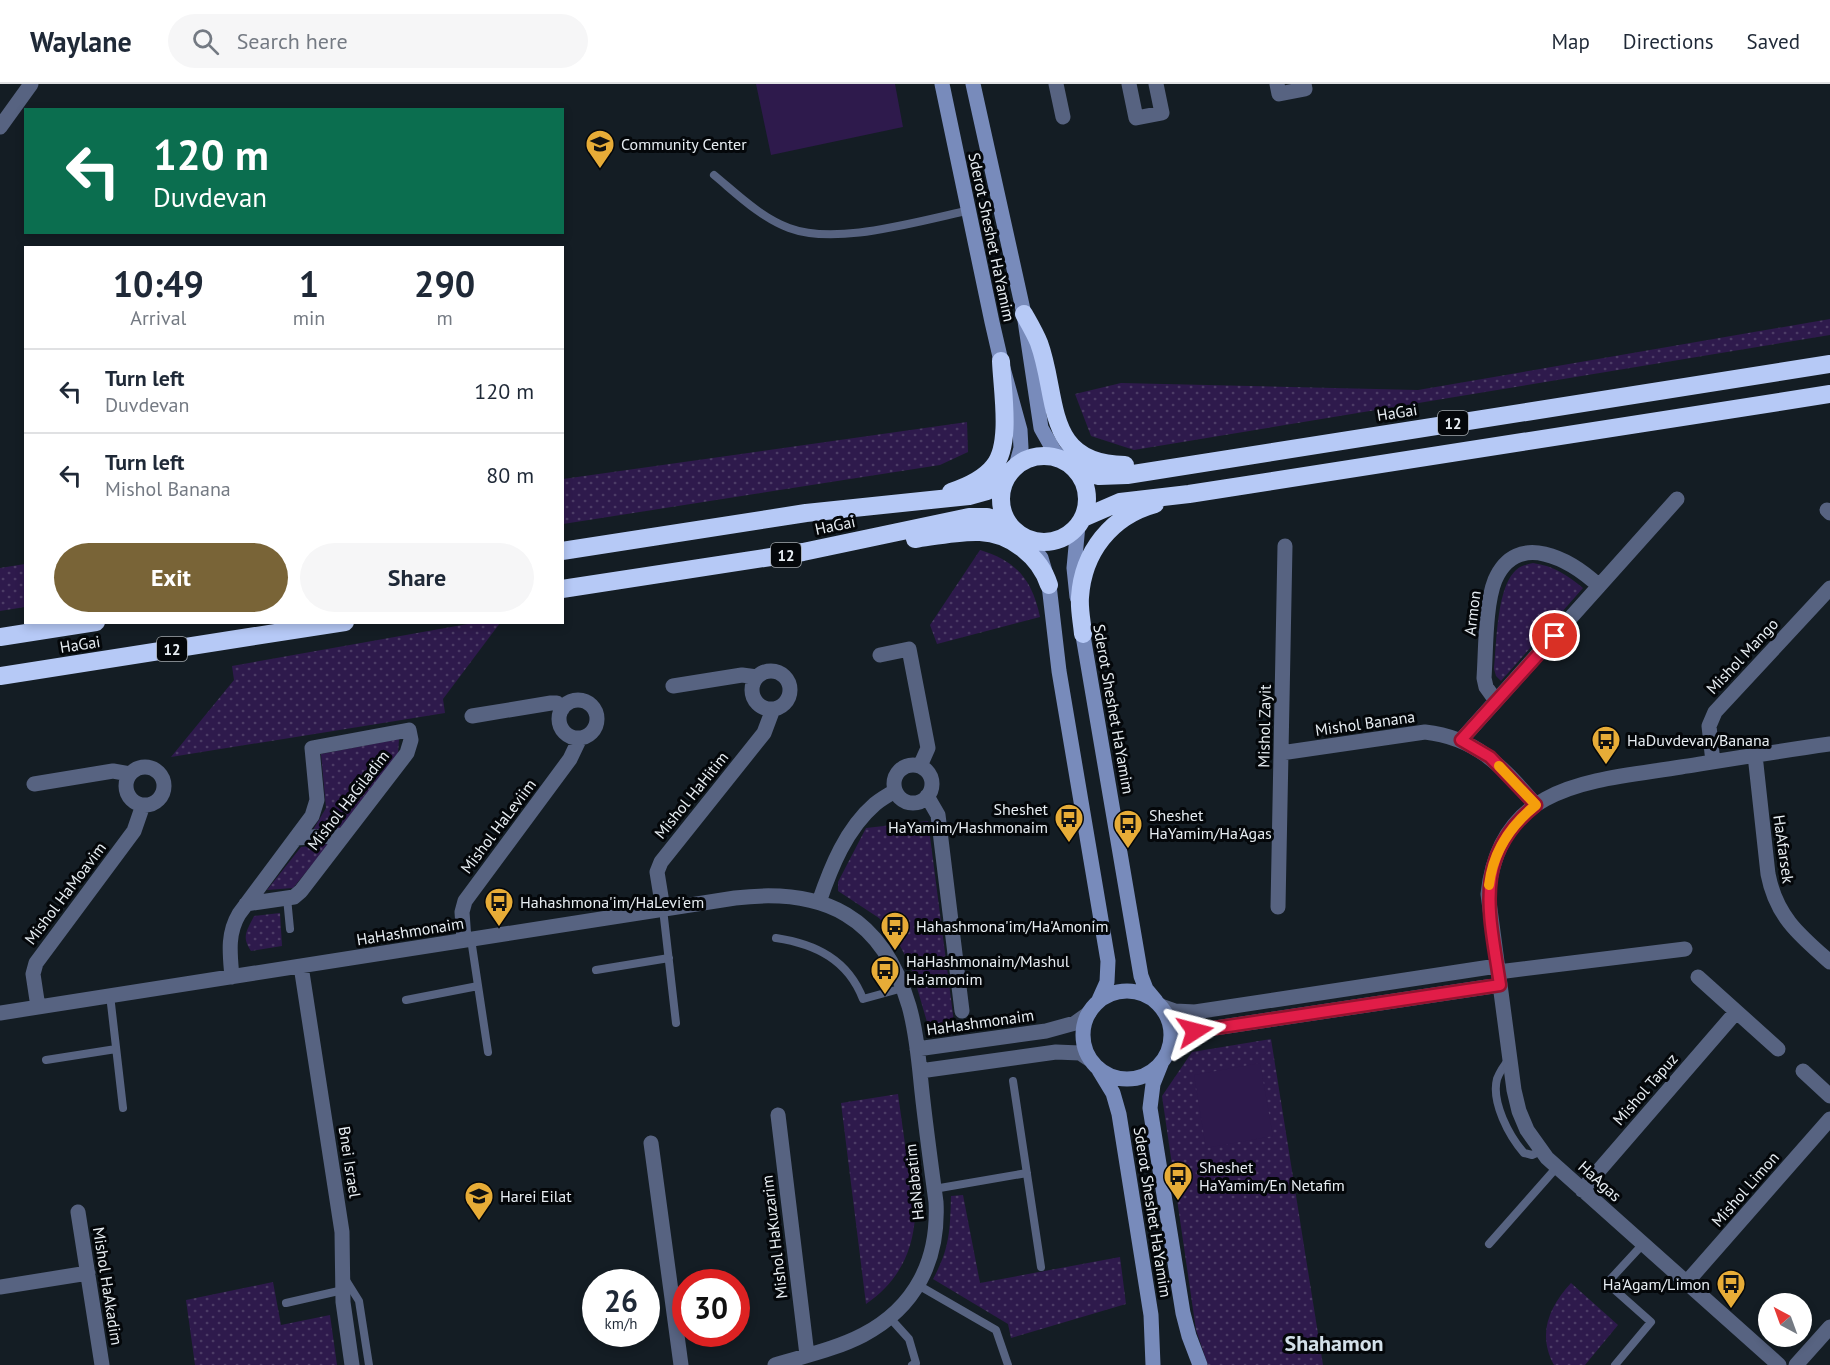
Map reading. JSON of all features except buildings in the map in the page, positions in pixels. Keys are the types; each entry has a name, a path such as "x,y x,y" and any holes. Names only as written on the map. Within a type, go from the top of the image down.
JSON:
{"highway":[{"path":"1024,314 1039,343 1046,408 1063,435 1076,450 1090,461 1112,465 1186,464"},
{"path":"873,507 935,498 963,488 995,466 1004,443 1010,416 1000,362"},
{"name":"HaGai","path":"1070,465 1091,475 1108,476 1830,364"},
{"name":"12","path":"1008,523 1025,538 1041,542 1057,540 1072,531 1081,521 1120,502 1189,494 1830,394"},
{"name":"12","path":"1010,473 1030,457 1055,457 1070,465"},
{"path":"1070,465 1085,485 1087,493 1086,510 1081,521"},
{"path":"1008,523 1000,496 1010,473"},
{"name":"HaGai","path":"564,550 806,513 969,496 987,490 1010,473"},
{"path":"1083,634 1080,600 1082,580 1087,562 1099,540 1116,523 1130,514 1146,506 1189,494"},
{"name":"HaGai","path":"564,589 803,552 969,517 987,517 1008,523"},
{"path":"803,552 981,532 1004,538 1024,549 1046,574 1049,585"},
{"name":"HaGai","path":"0,637 83,624"},
{"name":"HaGai","path":"0,676 332,624"}],"street":[{"name":"Sderot Sheshet HaYamim","path":"942,84 1000,362"},
{"name":"Sderot Sheshet HaYamim","path":"974,84 1024,314"},
{"path":"1056,84 1063,117"},
{"path":"1129,84 1136,118 1162,113 1156,84"},
{"path":"1277,84 1279,94 1305,88 1304,84"},
{"path":"0,127 30,86"},
{"path":"1046,408 1045,435 1054,451 1070,465"},
{"path":"1010,416 1022,438 1021,448 1010,473"},
{"path":"1461,740 1677,499"},
{"name":"Sderot Sheshet HaYamim","path":"1081,521 1074,574 1083,634 1141,976 1146,989 1158,1004"},
{"path":"1025,538 1041,558 1049,585 1059,671 1108,961 1107,982 1093,1007 1083,1032 1084,1046 1094,1064"},
{"name":"Mishol Zayit","path":"1278,906 1286,546"},
{"name":"Armon","path":"1496,701 1486,687 1484,678 1490,600 1494,582 1501,568 1511,559 1522,554 1534,552 1548,554 1574,566 1599,586"},
{"name":"Mishol Mango","path":"1713,762 1709,726 1715,711 1830,588"},
{"path":"880,655 909,649 928,748 920,766"},
{"path":"773,670 781,673 788,680 790,691 788,699 781,706 773,709 762,706 754,697 752,688 757,677 773,670"},
{"path":"674,686 742,675 757,677"},
{"path":"571,701 588,702 595,709 597,717 595,728 588,735 580,738 571,737 562,729 559,717 562,709 571,701"},
{"path":"472,716 551,703 557,703 562,709"},
{"name":"Mishol HaHitim","path":"663,909 657,872 661,862 764,733 773,709"},
{"name":"Mishol HaGiladim","path":"231,977 232,925 312,816 317,800 312,748 409,730 411,740 407,753 300,891 294,897 287,898"},
{"name":"Mishol Banana","path":"1281,753 1425,732 1441,734 1461,740 1490,757 1536,805"},
{"name":"Mishol HaLeviim","path":"467,940 462,912 465,901 570,759 580,738"},
{"name":"HaAgas","path":"1779,1365 1557,1167 1541,1151 1527,1130 1519,1111 1510,1058 1488,894 1490,875 1504,840 1515,825 1536,805 1560,790 1579,784 1830,744"},
{"name":"HaAfarsek","path":"1755,755 1772,893 1790,924 1830,962"},
{"path":"908,766 920,766 927,772 932,788 920,802 903,801 895,791 894,783 898,772 908,766"},
{"path":"146,767 157,771 164,787 161,796 152,804 143,805 132,801 127,794 126,785 130,774 146,767"},
{"path":"34,784 113,771 130,774"},
{"path":"819,902 836,856 859,822 875,803 895,791"},
{"path":"927,796 938,815 962,1011"},
{"name":"Mishol HaMoavim","path":"38,1007 33,974 36,963 134,831 143,805"},
{"path":"296,838 344,835"},
{"name":"HaHashmonaim","path":"0,1013 758,895 780,895 819,902 848,914 867,929 885,950 899,976 910,1008 917,1049 1046,1031 1075,1023 1093,1007"},
{"path":"246,904 287,898"},
{"path":"1093,1007 1110,994 1130,991 1144,994 1158,1004 1175,1011 1195,1012 1685,949"},
{"name":"Bnei Israel","path":"301,966 341,1218 342,1290 352,1365"},
{"path":"920,1071 1056,1052 1080,1053 1111,1077 1131,1080 1144,1077 1183,1037 1195,1031 1498,974"},
{"path":"1698,977 1778,1050"},
{"path":"1158,1004 1171,1025 1172,1038 1165,1058"},
{"name":"Mishol Tapuz","path":"1582,1190 1736,1012"},
{"name":"HaNabatim","path":"783,1364 861,1336 890,1318 918,1285 930,1260 937,1223 917,1049"},
{"name":"Sderot Sheshet HaYamim","path":"1165,1058 1153,1084 1150,1108 1183,1313 1200,1365"},
{"name":"Sderot Sheshet HaYamim","path":"1094,1064 1111,1089 1119,1114 1151,1315 1153,1365"},
{"path":"1803,1071 1830,1095"},
{"name":"Mishol HaKuzarim","path":"778,1115 807,1355"},
{"name":"Mishol Limon","path":"1686,1283 1830,1119"},
{"path":"651,1143 681,1365"},
{"name":"Mishol HaAkadim","path":"78,1212 102,1365"},
{"path":"0,1287 88,1273"},
{"path":"1796,1365 1830,1327"}],"lane":[{"path":"714,175 766,217 789,228 815,234 842,235 967,211"},
{"path":"287,898 291,929"},
{"path":"663,909 676,1023"},
{"path":"776,938 805,944 836,960 852,977 863,999 903,988"},
{"path":"467,940 478,986 488,1052"},
{"path":"596,970 669,958"},
{"path":"406,1000 478,986"},
{"path":"110,996 123,1108"},
{"path":"46,1060 116,1049"},
{"path":"1013,1081 1041,1267"},
{"path":"1489,1244 1557,1167"},
{"path":"934,1189 1027,1173"},
{"path":"1615,1365 1651,1322 1607,1283 1643,1244"},
{"path":"342,1274 359,1301 369,1365"},
{"path":"918,1285 996,1330 1008,1365"},
{"path":"286,1303 342,1290"},
{"path":"890,1318 909,1340 916,1363 912,1365"}],"shaded area":[{"path":"756,84 895,84 903,127 771,155"},
{"path":"1830,319 1830,335 1134,450 1091,436 1075,394 1121,383 1418,390"},
{"path":"967,422 968,452 940,465 564,524 564,479"},
{"path":"980,550 993,554 1020,573 1032,592 1040,617 937,644 930,625"},
{"path":"1533,563 1560,572 1583,588 1501,681 1494,669 1502,599 1512,574 1520,567"},
{"path":"24,564 24,607 0,611 0,568"},
{"path":"468,624 499,624 443,699 445,713 171,757 234,680 232,666"},
{"path":"399,739 398,755 340,828 313,830 326,808 321,754"},
{"path":"928,821 955,1030 935,1029 927,1022 911,967 897,940 879,918 838,891 838,882 866,828"},
{"path":"329,844 293,888 267,890 301,847"},
{"path":"280,913 282,946 251,951 246,937 254,916"},
{"path":"1271,1039 1323,1365 1208,1365 1196,1330 1162,1096 1192,1052"},
{"path":"1260,1063 1273,1136 1206,1148 1194,1075"},
{"path":"898,1094 915,1216 914,1230 907,1255 895,1277 866,1304 841,1103"},
{"path":"963,1195 980,1283 1120,1257 1126,1304 1011,1338 1008,1324 933,1279 943,1258 948,1239 951,1196"},
{"path":"273,1282 281,1325 330,1315 337,1365 195,1365 186,1300"},
{"path":"1571,1283 1618,1325 1585,1365 1554,1365 1546,1342 1548,1321 1551,1311"}],"slow traffic":[{"path":"1489,885 1490,875 1504,840 1515,825 1536,805 1499,766"}],"place":[{"name":"Community Center","path":"600,170"},
{"name":"HaDuvdevan/Banana","path":"1606,766"},
{"name":"Sheshet HaYamim/Hashmonaim","path":"1069,844"},
{"name":"Sheshet HaYamim/Ha'Agas","path":"1128,850"},
{"name":"Hahashmona'im/HaLevi'em","path":"499,928"},
{"name":"Hahashmona'im/Ha'Amonim","path":"895,952"},
{"name":"HaHashmonaim/Mashul Ha'amonim","path":"885,996"},
{"name":"Sheshet HaYamim/En Netafim","path":"1178,1202"},
{"name":"Harei Eilat","path":"479,1222"},
{"name":"Ha'Agam/Limon","path":"1731,1310"}],"district":[{"name":"Shahamon","path":"1334,1343"}],"route":[{"path":"1195,1031 1500,985 1488,894 1490,875 1504,840 1515,825 1536,805 1490,757 1480,749 1461,740 1555,636"}]}
